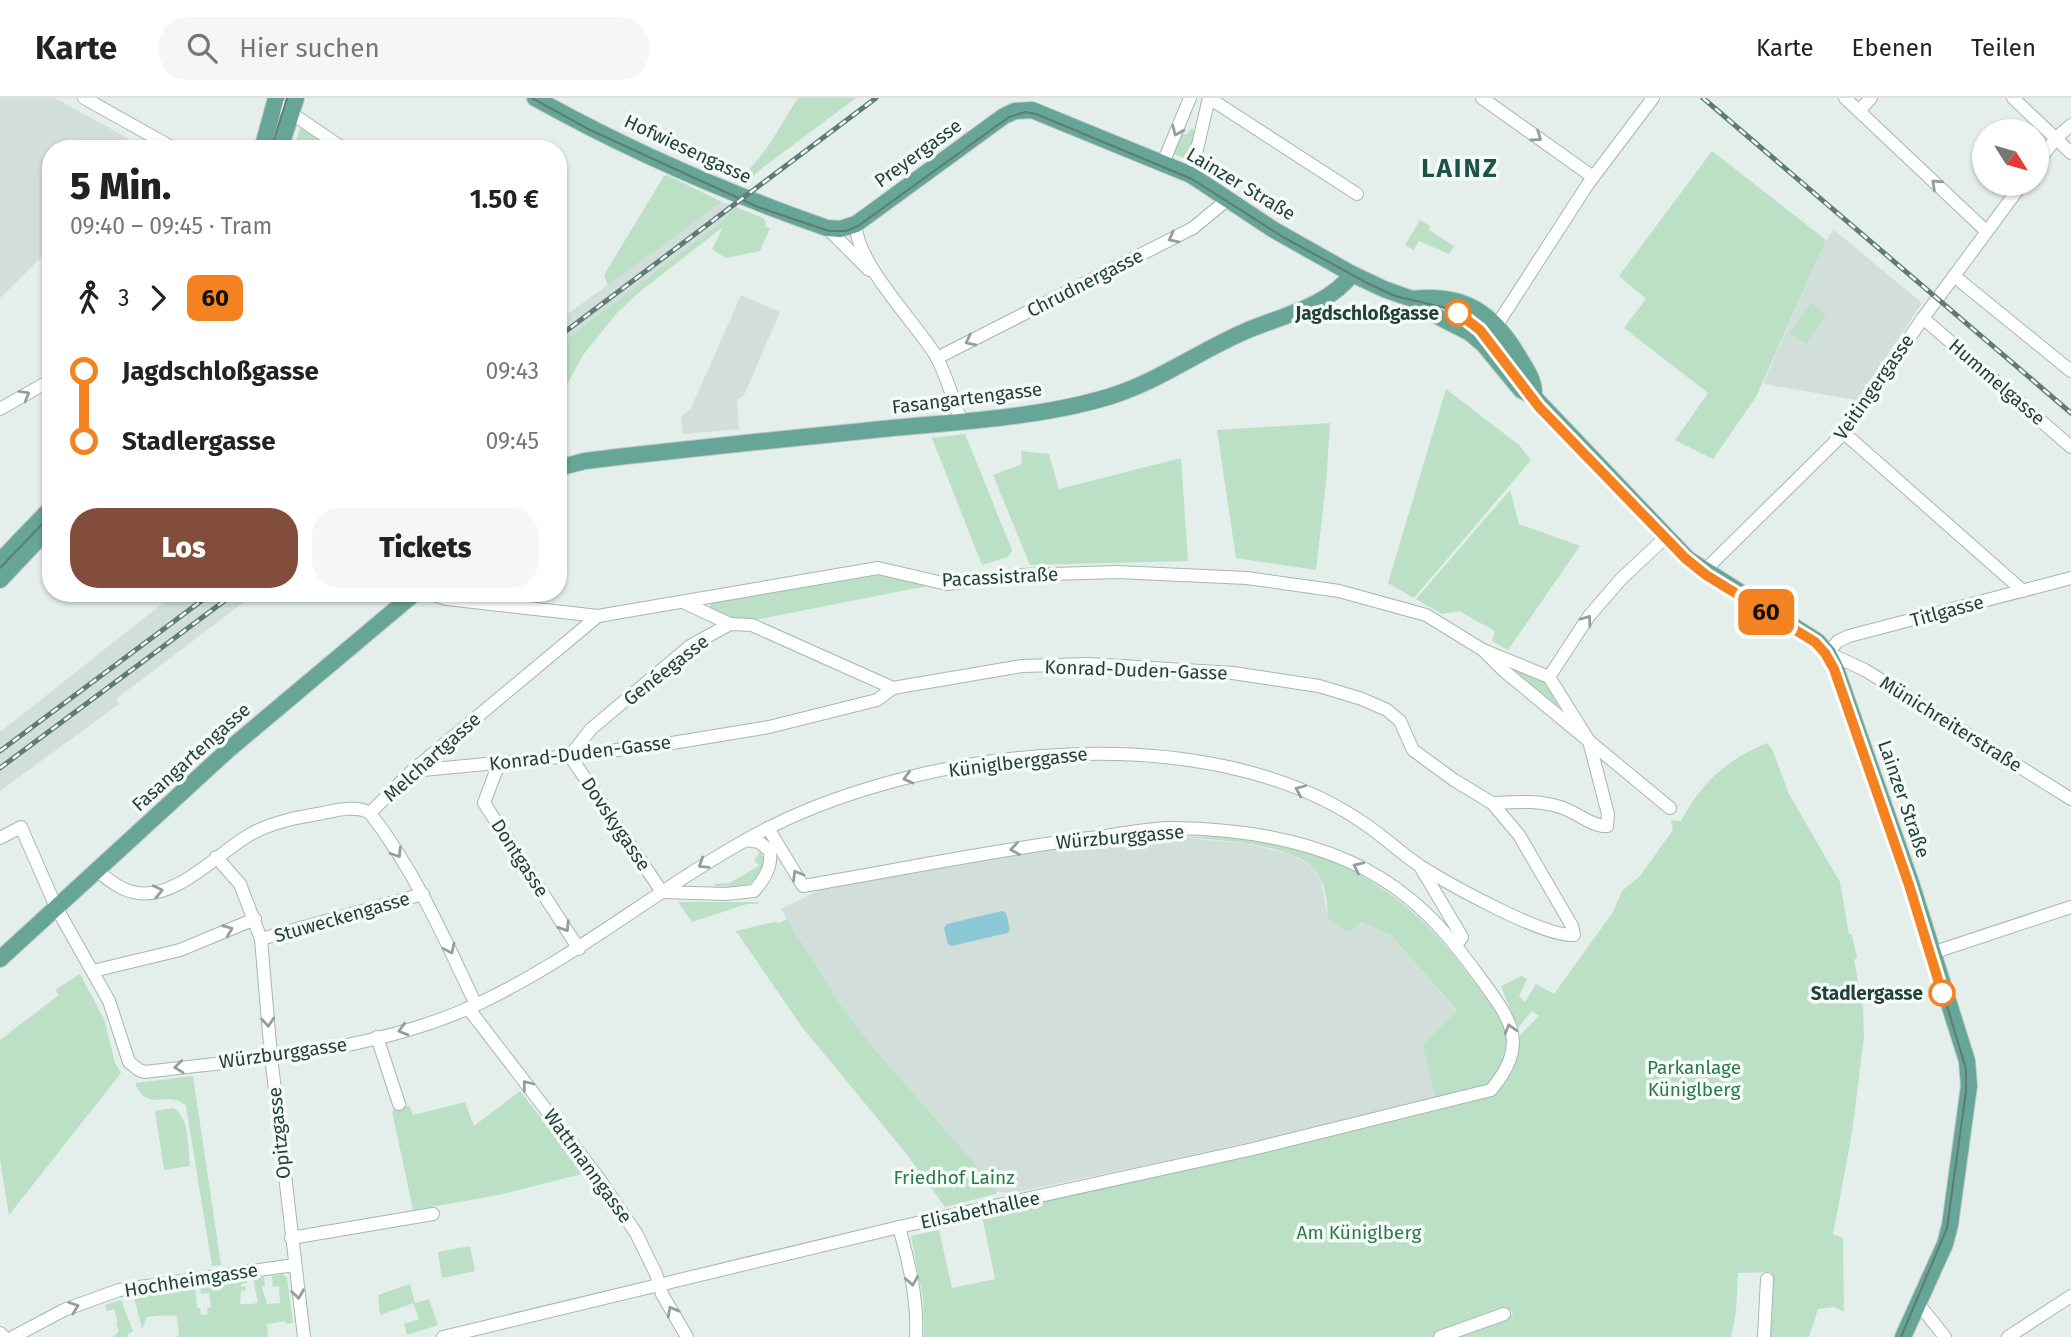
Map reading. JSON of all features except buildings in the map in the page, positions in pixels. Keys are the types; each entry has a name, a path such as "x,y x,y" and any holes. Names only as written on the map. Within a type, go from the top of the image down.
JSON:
{"main road":[{"name":"Hofwiesengasse","path":"536,98 632,148 753,202 827,228 840,229 856,225"},
{"path":"265,140 276,100"},
{"path":"283,140 293,105"},
{"name":"Lainzer Straße","path":"1004,116 1015,111 1032,110 1163,163 1191,176 1274,230 1352,274 1412,299 1427,311 1456,325 1483,345 1521,390 1534,397 1688,559 1817,641 1828,653 1836,668 1911,883 1965,1053 1969,1086 1950,1226 1945,1244 1903,1337"},
{"name":"Preyergasse","path":"856,225 1004,116"},
{"name":"Fasangartengasse","path":"567,466 598,459 961,422 1085,403 1134,388 1237,335 1315,302 1341,287 1352,274"},
{"name":"Lainzer Straße","path":"1412,299 1432,296 1452,300 1483,313 1497,324 1535,383 1534,397"},
{"path":"0,561 42,517"},
{"path":"0,580 42,536"},
{"name":"Fasangartengasse","path":"0,959 227,751 404,602"}],"street":[{"path":"84,98 159,140"},
{"path":"1163,163 1190,98"},
{"path":"1191,176 1209,98 1357,194"},
{"path":"1482,98 1593,177"},
{"path":"1483,345 1593,177 1653,98"},
{"path":"1845,98 1986,231"},
{"path":"1858,111 1871,98"},
{"path":"2013,98 2071,153"},
{"path":"276,100 293,105 334,140"},
{"path":"2049,147 2071,125"},
{"name":"Veitingergasse","path":"1704,571 1844,433 1923,318 2013,196"},
{"name":"Chrudnergasse","path":"937,358 1194,228 1228,199"},
{"name":"Hofwiesengasse","path":"856,225 855,238 881,282 937,358 961,422"},
{"name":"Hofwiesengasse","path":"827,228 881,282"},
{"path":"1954,276 2071,372"},
{"name":"Hummelgasse","path":"1923,318 2071,447"},
{"path":"0,409 42,385"},
{"path":"1844,433 2023,591"},
{"path":"1549,677 1589,616 1621,579 1667,536"},
{"name":"Pacassistraße","path":"474,602 598,616 878,568 947,583 1021,575 1117,572 1247,578 1339,591 1426,615 1483,650 1670,808"},
{"name":"Titlgasse","path":"1828,653 1838,641 1849,636 2071,578"},
{"path":"683,602 730,624"},
{"name":"Melchartgasse","path":"96,870 120,887 133,892 147,894 165,891 182,883 253,832 296,817 356,809 370,813 412,771 598,616"},
{"name":"Genéegasse","path":"570,756 591,729 690,646 730,624 752,625 893,688"},
{"name":"Pacassistraße","path":"1483,650 1549,677 1589,741"},
{"name":"Münichreiterstraße","path":"1828,653 1865,670 2071,799"},
{"name":"Konrad-Duden-Gasse","path":"412,771 570,756 769,727 877,700 893,688 1022,666 1089,664 1233,673 1319,686 1387,710 1400,721 1413,750 1492,803 1519,835 1572,926 1574,935 1565,936 1530,923 1479,899 1419,865"},
{"path":"1492,803 1544,803 1567,809 1601,826 1607,826 1609,820 1589,741"},
{"name":"Küniglberggasse","path":"768,828 790,817 877,787 929,773 1051,755 1084,752 1135,754 1224,765 1293,786 1365,823 1419,865"},
{"name":"Dovskygasse","path":"570,756 662,892"},
{"name":"Dontgasse","path":"499,763 484,803 579,949"},
{"name":"Wattmanngasse","path":"370,813 423,894 472,1006 636,1233 662,1294 687,1337"},
{"name":"Würzburggasse","path":"0,838 22,827 56,907 93,971 116,1018 129,1062 145,1072 332,1047 377,1037 472,1006 546,969 746,840"},
{"path":"746,840 768,828"},
{"name":"Würzburggasse","path":"768,828 803,886 1047,844 1171,828 1257,834 1319,849 1371,873 1411,899 1456,946 1509,1022 1513,1035 1514,1051 1506,1073 1491,1090"},
{"path":"662,892 726,894 754,891 768,869 770,851 759,842 746,840"},
{"name":"Opitzgasse","path":"216,857 240,884 261,939 271,1056 304,1337"},
{"path":"1419,865 1462,937 1456,946"},
{"name":"Stuweckengasse","path":"261,939 423,894"},
{"path":"1932,953 2071,907"},
{"name":"Stuweckengasse","path":"93,971 180,950 255,919"},
{"path":"377,1037 399,1104"},
{"name":"Elisabethallee","path":"443,1337 474,1334 660,1284 899,1227 1253,1149 1491,1090"},
{"path":"291,1238 433,1214"},
{"path":"899,1227 915,1297 916,1337"},
{"name":"Hochheimgasse","path":"13,1337 64,1310 119,1290 294,1265"},
{"path":"1764,1337 1767,1279"},
{"path":"2008,1337 2071,1296"},
{"path":"1918,1304 1945,1337"},
{"path":"1440,1337 1504,1314"},
{"path":"0,1333 4,1337"}],"shaded area":[{"path":"0,98 55,98 131,140 42,140 42,257 0,298"},
{"path":"722,202 736,207 720,223 567,338 567,314"},
{"path":"1834,230 1922,303 1857,400 1763,384 1826,240"},
{"path":"741,295 780,312 744,395 737,400 739,429 683,434 681,417 691,408"},
{"path":"165,602 244,602 116,699 119,704 0,791 0,732"},
{"path":"1149,834 1247,844 1290,854 1312,867 1321,880 1328,918 1361,922 1391,935 1457,1012 1436,1101 1013,1193 997,1192 844,1010 781,909 828,886 892,873"}],"green space":[{"path":"798,98 856,98 746,183 752,174 749,172 741,183 736,180 763,153"},
{"path":"300,128 324,140 296,140"},
{"path":"1192,128 1196,133 1189,160 1171,153 1179,133 1186,135"},
{"path":"1712,151 1826,240 1756,397 1713,459 1675,440 1708,393 1624,328 1646,299 1619,276"},
{"path":"667,175 722,202 608,285 604,275"},
{"path":"736,207 763,218 765,227 770,228 760,251 726,258 712,249 723,227 637,294 617,313 583,355 567,385 567,338 720,223"},
{"path":"1420,220 1430,226 1429,230 1454,246 1449,254 1419,241 1414,250 1405,245"},
{"path":"1811,303 1826,314 1806,344 1790,333"},
{"path":"1446,389 1519,445 1531,460 1414,598 1388,583"},
{"path":"1330,423 1316,570 1236,558 1217,430"},
{"path":"965,434 1012,550 1008,557 982,565 932,438"},
{"path":"1021,451 1049,454 1059,489 1181,458 1188,561 1030,565 993,475 1022,464"},
{"path":"1510,490 1519,524 1580,546 1508,650 1492,641 1495,631 1459,611 1442,614 1416,599"},
{"path":"869,574 927,586 754,620 733,618 709,608 711,602"},
{"path":"1510,668 1545,680 1561,710"},
{"name":"Parkanlage Küniglberg","path":"1767,743 1772,749 1789,794 1840,882 1849,934 1852,935 1857,958 1854,960 1863,1008 1864,1036 1852,1133 1833,1234 1843,1238 1844,1312 1834,1307 1818,1309 1809,1337 1768,1337 1771,1272 1738,1273 1736,1312 1731,1337 1449,1337 1513,1315 1511,1310 1434,1337 924,1337 923,1299 911,1236 939,1230 952,1288 995,1279 982,1216 1489,1095 1516,1057 1520,1035 1539,1016 1532,1011 1518,1028 1501,986 1522,976 1527,979 1519,996 1525,1002 1536,984 1554,994 1613,912 1622,891 1640,876 1673,830 1671,820 1681,821 1707,783 1727,765"},
{"path":"1175,836 1244,838 1314,854 1345,867 1402,903 1427,925 1450,951 1501,1023 1508,1041 1508,1050 1489,1089 1436,1101 1423,1045 1457,1011 1391,935 1361,922 1347,932 1328,918 1323,885 1312,867 1285,852 1267,847"},
{"path":"760,852 765,860 757,878 752,882 740,886 714,886 730,883 757,867 759,865 754,861"},
{"path":"678,902 759,904 747,904 692,922"},
{"name":"Friedhof Lainz","path":"787,919 844,1010 872,1046 992,1183 996,1194 945,1207 905,1152 802,1027 736,931"},
{"path":"80,974 104,1019 115,1063 121,1073 9,1215 0,1160 0,1040 59,995 55,990"},
{"path":"193,1076 221,1265 212,1266 186,1106 179,1101 146,1097 135,1083"},
{"path":"520,1091 585,1173 499,1195 413,1210 392,1111 409,1105 413,1115 465,1102 474,1126"},
{"path":"173,1108 183,1118 190,1166 164,1170 155,1111"},
{"path":"470,1246 475,1271 442,1278 438,1252"},
{"path":"283,1274 287,1278 293,1323 286,1324 285,1321 267,1324 268,1337 176,1337 179,1336 177,1316 147,1317 142,1329 134,1297 195,1287 197,1308 200,1308 201,1315 208,1314 207,1308 211,1307 209,1293 201,1294 200,1286 246,1279 247,1283 241,1284 246,1290 241,1291 240,1304 253,1304 258,1302 253,1279 264,1277 265,1286 262,1287 267,1304 280,1303 279,1286 273,1287 272,1276"},
{"path":"410,1284 415,1303 429,1299 438,1325 407,1335 404,1324 419,1319 413,1303 380,1315 378,1295"},
{"path":"121,1300 133,1331 128,1337 113,1337 119,1331 116,1324 118,1322 114,1309 107,1311 105,1305"}],"water":[{"path":"1002,911 1006,913 1010,930 1007,933 952,946 948,944 944,928 947,924"}],"tram line":[{"path":"274,140 287,98"},
{"path":"532,98 590,130 758,207 829,231 846,231 858,226 1009,117 1025,112 1036,114 1192,179 1283,237 1369,284 1395,296 1442,307 1464,316 1485,334 1539,407 1685,558 1706,575 1809,638 1825,653 1834,669 1920,916 1966,1069 1966,1091 1947,1228 1901,1337"},
{"name":"60","path":"1458,313 1480,330 1539,407 1685,558 1706,575 1802,633 1825,653 1834,669 1920,916 1942,993"},
{"path":"0,568 42,524"}],"railway":[{"path":"567,330 876,98"},
{"path":"1703,98 2071,413"},
{"path":"0,751 200,602"},
{"path":"0,768 223,602"}],"place":[{"name":"Jagdschloßgasse","path":"1458,313"},
{"name":"Stadlergasse","path":"1942,993"}],"district":[{"name":"LAINZ","path":"1460,168"}],"park label":[{"name":"Am Küniglberg","path":"1359,1232"}]}
